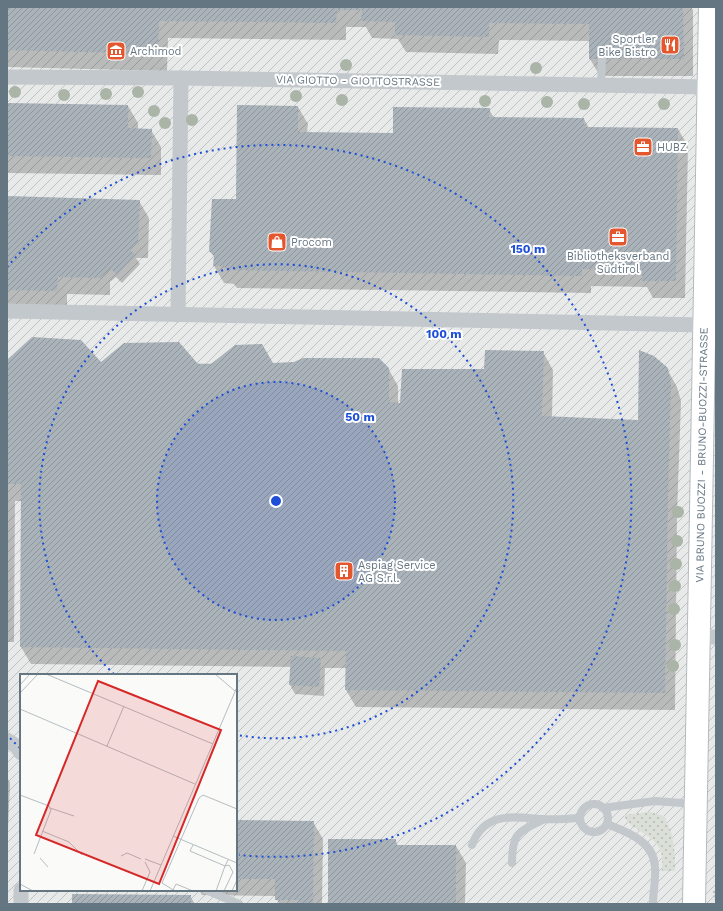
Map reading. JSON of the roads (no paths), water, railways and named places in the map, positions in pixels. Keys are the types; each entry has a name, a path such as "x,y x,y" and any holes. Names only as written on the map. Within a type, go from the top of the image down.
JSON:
{"main road":[{"name":"VIA BRUNO BUOZZI - BRUNO-BUOZZI-STRASSE","path":"694,904 697,804 708,637 704,325 710,87 710,7"}],"street":[{"name":"VIA GIOTTO - GIOTTOSTRASSE","path":"7,77 182,78 710,87"},
{"path":"178,315 182,78"},
{"path":"7,311 704,325"},
{"path":"20,904 21,891"}],"lane":[{"path":"601,85 602,59"},
{"path":"603,808 655,801 697,804"},
{"path":"590,804 595,804 603,808 608,816 607,824 600,831 590,832 582,827 580,818 582,810 590,804"},
{"path":"472,845 475,838 484,827 499,818 518,816 544,819 580,818"},
{"path":"512,863 512,846 519,834 544,819"},
{"path":"607,824 634,835 646,845 650,851 655,865 653,904"},
{"path":"208,891 239,904"}],"place":[{"name":"Sportler Bike Bistro","path":"670,45"},
{"name":"Archimod","path":"116,51"},
{"name":"HUBZ","path":"643,147"},
{"name":"Bibliotheksverband Südtirol","path":"618,237"},
{"name":"Procom","path":"277,242"},
{"name":"Aspiag Service AG S.r.l.","path":"344,571"}]}
